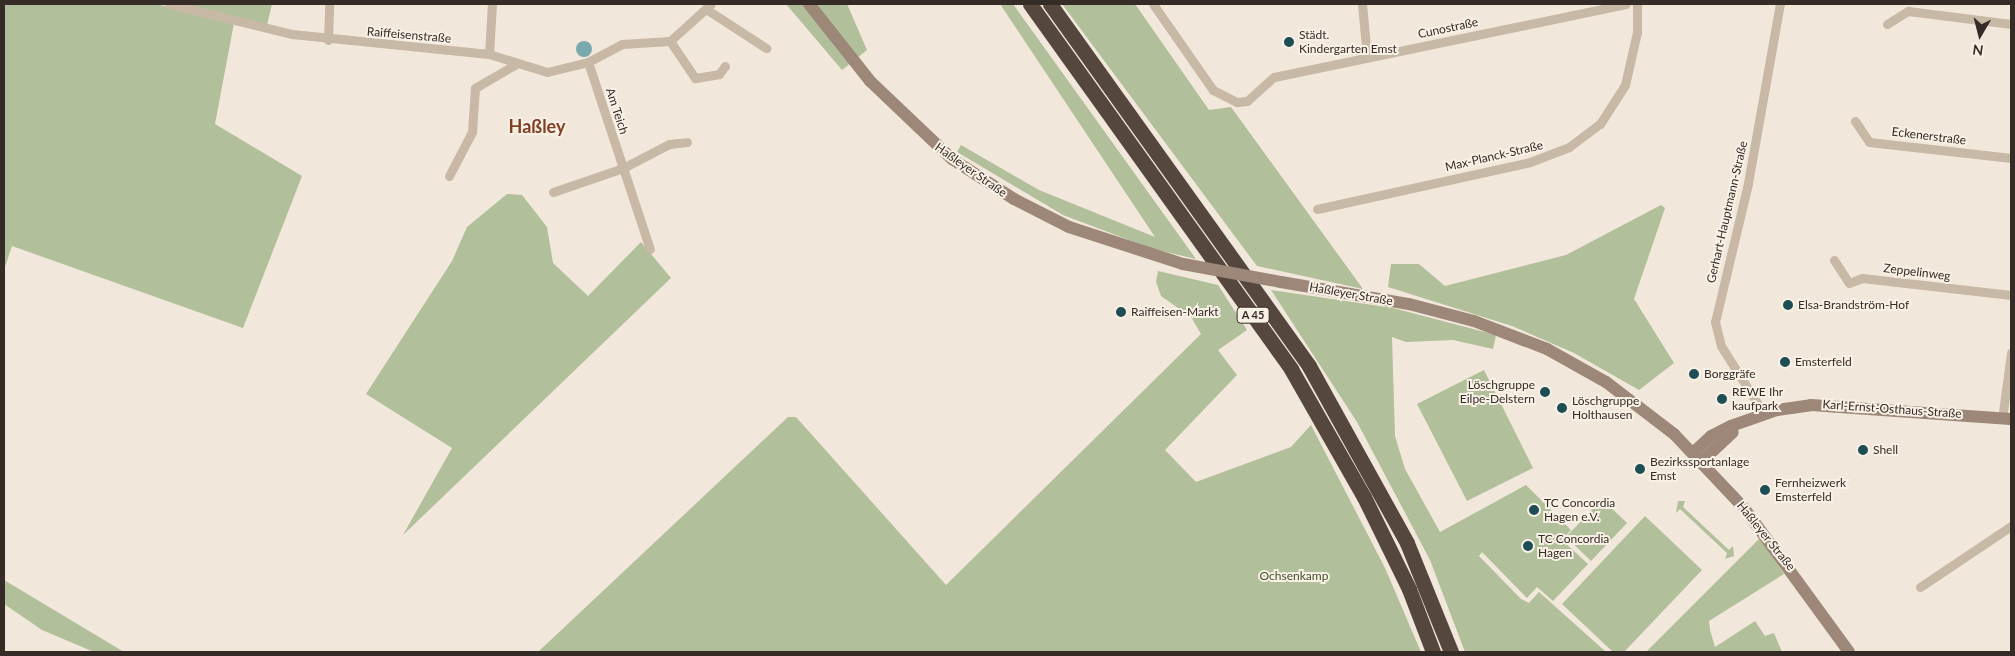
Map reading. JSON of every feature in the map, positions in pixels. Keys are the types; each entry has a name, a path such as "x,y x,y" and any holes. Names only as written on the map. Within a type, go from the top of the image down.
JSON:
{"highway":[{"name":"A 45","path":"1030,4 1291,369 1364,497 1409,589 1432,652"},
{"name":"A 45","path":"1050,4 1309,366 1407,543 1451,652"}],"main road":[{"name":"Haßleyer Straße","path":"809,4 848,56 906,119 968,170 1069,227 1183,264 1371,296 1474,321 1560,356 1628,397 1698,456 1770,539 1849,652"},
{"name":"Karl-Ernst-Osthaus-Straße","path":"1698,456 1711,436 1764,414 1822,404 2007,419"}],"street":[{"name":"Raiffeisenstraße","path":"168,4 328,40 489,54 516,64 548,72 588,62 622,44 670,41"},
{"path":"328,40 329,4"},
{"path":"489,54 492,4"},
{"name":"Cunostraße","path":"1153,4 1213,90 1237,102 1247,101 1274,77 1626,4"},
{"path":"1362,4 1367,57"},
{"name":"Max-Planck-Straße","path":"1317,209 1530,162 1569,147 1600,124 1625,85 1637,32 1637,4"},
{"name":"Gerhart-Hauptmann-Straße","path":"1764,414 1716,333 1717,311 1748,183 1780,4"},
{"path":"725,66 719,74 694,78 670,41 708,6 766,48"},
{"path":"1887,24 1908,11 2011,24"},
{"name":"Am Teich","path":"588,62 650,249"},
{"path":"449,176 472,132 475,88 516,64"},
{"name":"Eckenerstraße","path":"1855,121 1868,142 2011,158"},
{"path":"552,192 623,168 669,144 687,142"},
{"name":"Zeppelinweg","path":"1834,260 1850,284 1862,278 2011,295"},
{"path":"2007,419 2011,353"},
{"path":"1920,587 2011,526"}],"green space":[{"path":"4,4 156,4 234,23 215,124 302,176 243,328 12,246 4,270"},
{"path":"182,4 272,4 267,25"},
{"path":"786,4 847,4 867,50 842,70"},
{"path":"1000,4 1013,4 1196,259 1153,249 1063,215 957,152 961,145 1039,190 1155,237"},
{"path":"1062,4 1135,4 1209,110 1231,107 1363,289 1257,266"},
{"path":"507,194 522,195 547,227 553,263 588,296 641,242 671,278 403,535 452,448 366,394 452,261 467,227"},
{"path":"1661,205 1665,208 1634,299 1674,363 1639,390 1574,353 1512,326 1388,287 1391,264 1419,264 1445,286 1566,255"},
{"name":"Ochsenkamp","path":"1158,271 1218,285 1247,330 1218,350 1237,375 1165,450 1196,482 1291,447 1311,425 1385,568 1421,652 538,652 788,417 796,417 946,585 1201,334 1191,317 1161,296 1156,282"},
{"path":"1271,290 1393,308 1496,335 1493,349 1453,340 1406,342 1392,337 1395,436 1405,469 1440,532 1526,485 1571,530 1562,540 1588,564 1553,601 1537,587 1527,598 1482,552 1479,556 1521,599 1529,603 1539,592 1606,652 1465,652 1430,560 1357,422"},
{"path":"1484,370 1533,468 1467,501 1417,404"},
{"path":"1602,499 1627,523 1591,561 1566,537"},
{"path":"1678,501 1685,501 1683,507 1729,550 1733,546 1734,556 1725,559 1727,553 1680,509 1676,513"},
{"path":"1645,516 1702,570 1624,652 1613,652 1562,604"},
{"path":"1760,538 1784,574 1709,621 1710,630 1715,647 1755,621 1765,636 1774,633 1782,652 1646,652"},
{"path":"4,580 124,652 94,652 42,630 4,604"}],"water":[{"path":"584,41 590,43 592,49 590,55 584,57 578,55 576,49 578,43"}],"place":[{"name":"Städt. Kindergarten Emst","path":"1289,42"},
{"name":"Elsa-Brandström-Hof","path":"1788,305"},
{"name":"Raiffeisen-Markt","path":"1121,312"},
{"name":"Emsterfeld","path":"1785,362"},
{"name":"Borggräfe","path":"1694,374"},
{"name":"Löschgruppe Eilpe-Delstern","path":"1545,392"},
{"name":"REWE Ihr kaufpark","path":"1722,399"},
{"name":"Löschgruppe Holthausen","path":"1562,408"},
{"name":"Shell","path":"1863,450"},
{"name":"Bezirkssportanlage Emst","path":"1640,469"},
{"name":"Fernheizwerk Emsterfeld","path":"1765,490"},
{"name":"TC Concordia Hagen e.V.","path":"1534,510"},
{"name":"TC Concordia Hagen","path":"1528,546"}],"district":[{"name":"Haßley","path":"537,126"}]}
